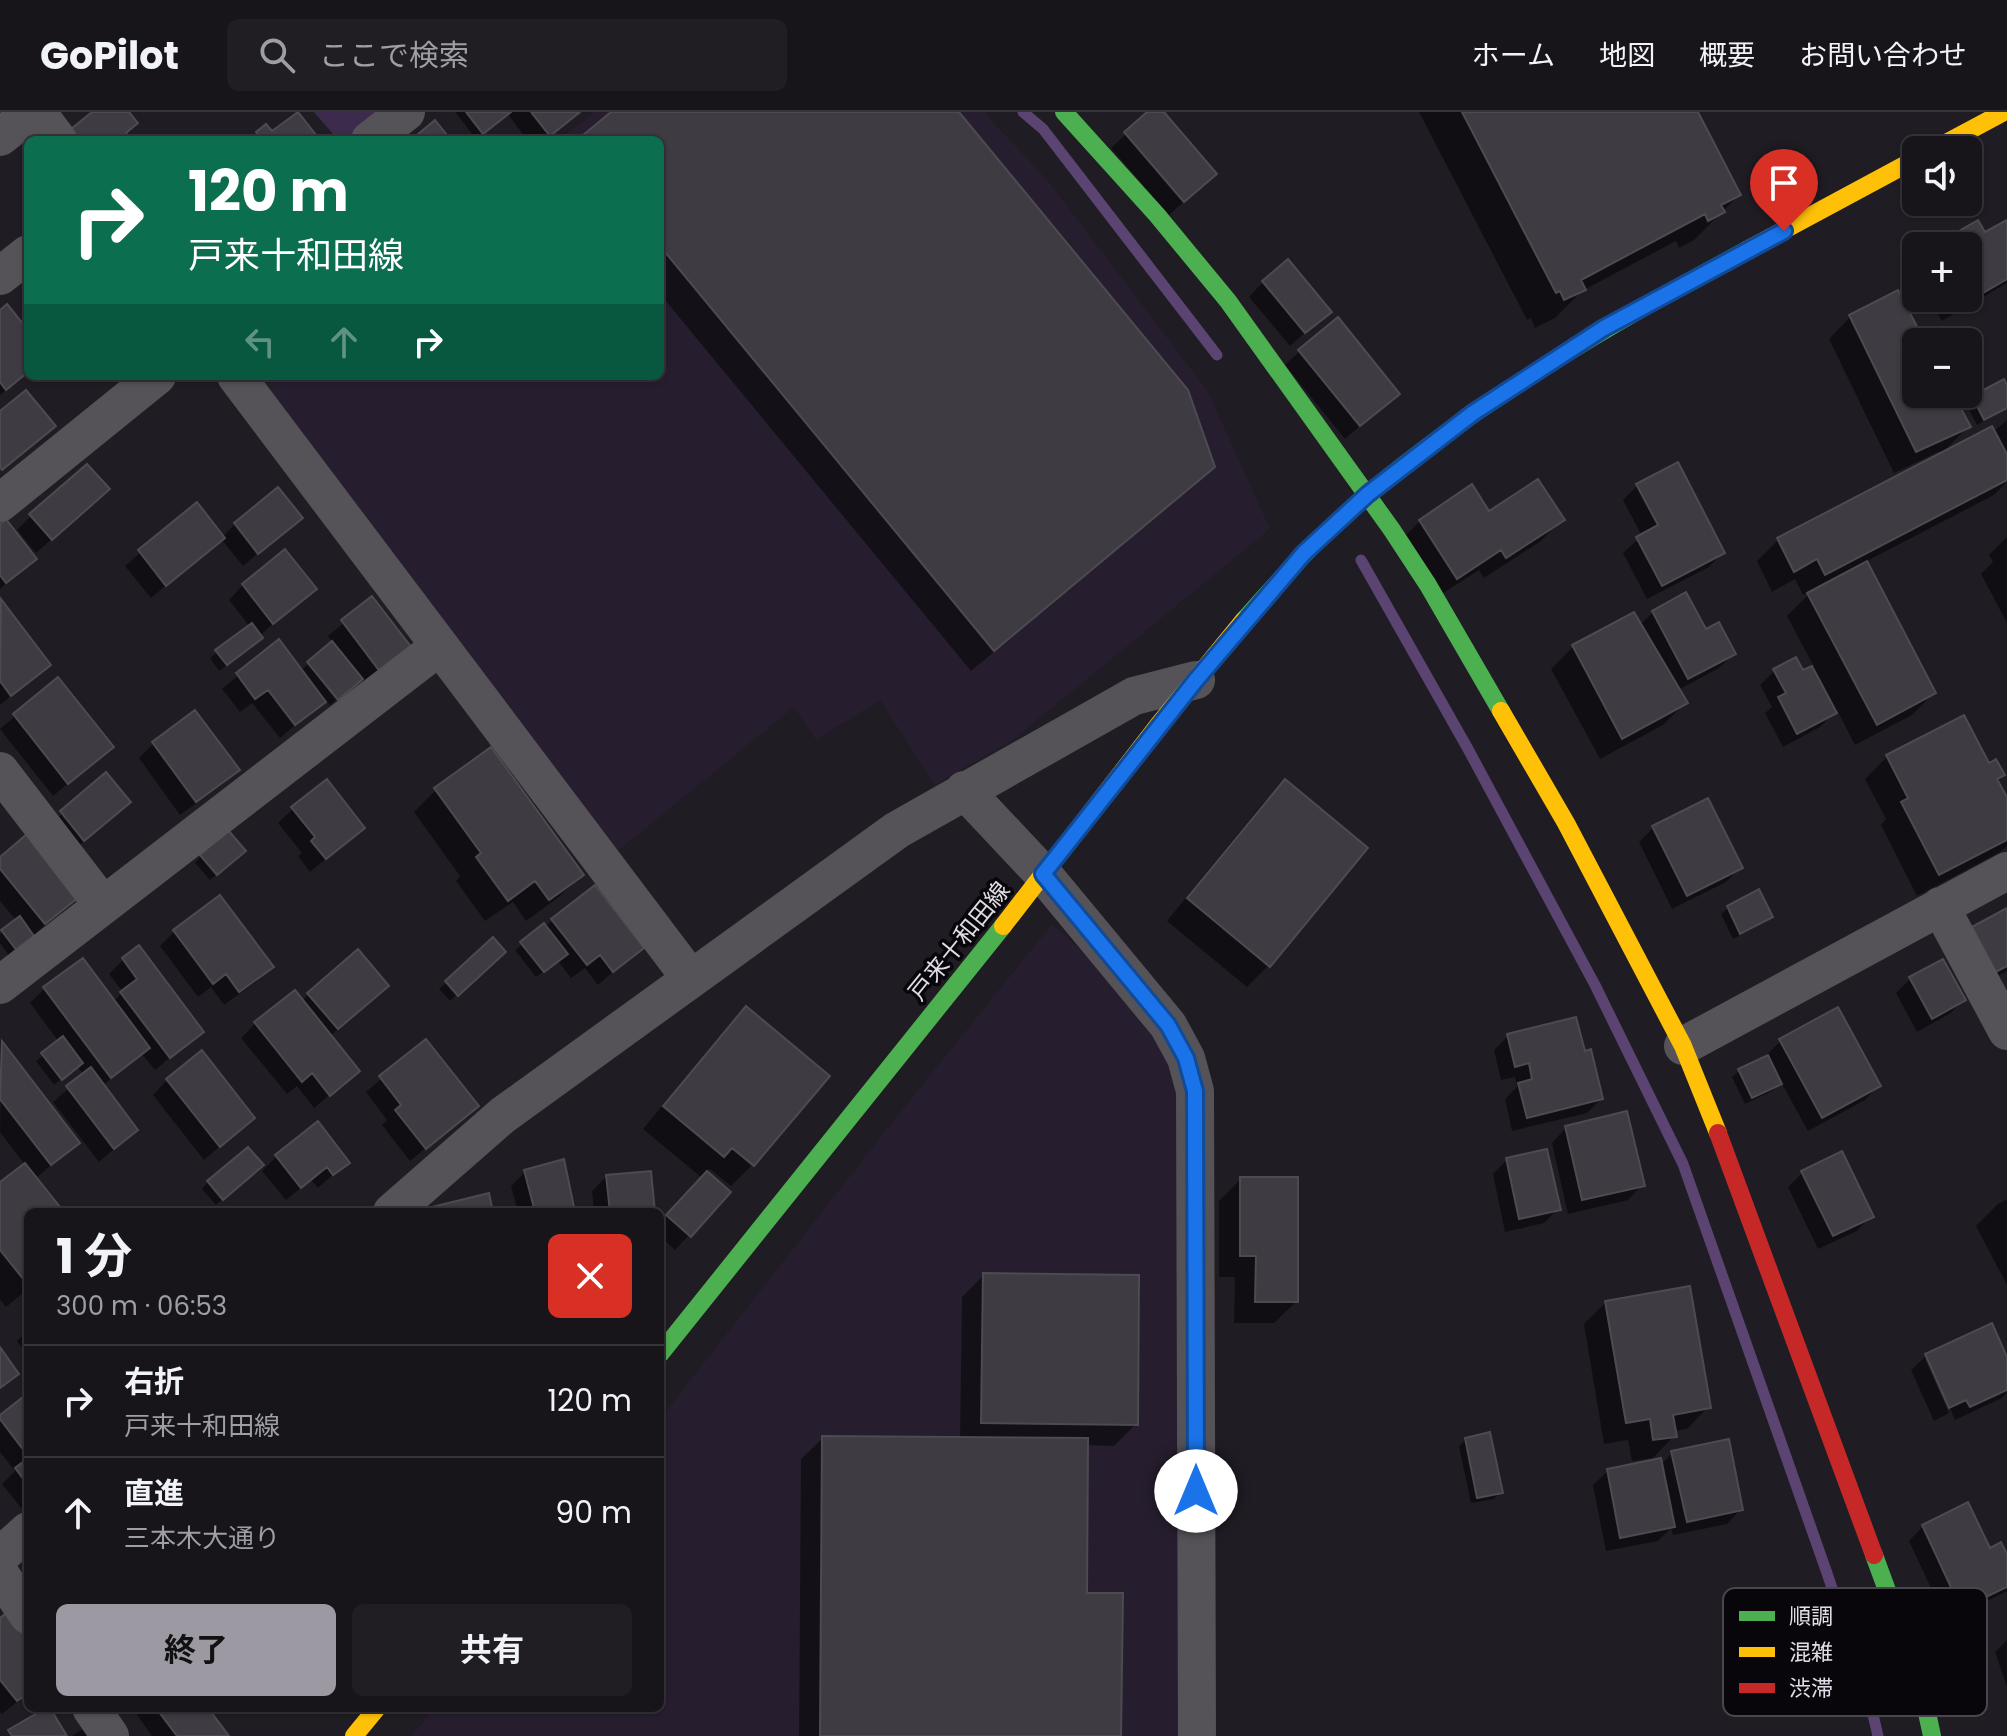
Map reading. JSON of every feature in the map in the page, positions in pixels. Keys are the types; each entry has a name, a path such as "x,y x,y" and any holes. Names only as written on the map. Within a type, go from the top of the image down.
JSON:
{"main road":[{"path":"1064,112 1157,215 1228,301 1368,494 1428,585 1566,823 1683,1046 1886,1588"},
{"path":"1959,136 2004,112"},
{"name":"戸来十和田線","path":"664,1349 1196,680 1304,553 1368,494 1473,413 1604,328 1902,167"},
{"path":"354,1736 374,1712"},
{"path":"1928,1716 1932,1736"}],"street":[{"path":"375,136 406,112"},
{"path":"0,137 45,119"},
{"path":"0,276 24,257"},
{"path":"0,503 152,380"},
{"path":"239,380 691,979"},
{"path":"0,985 440,646"},
{"path":"397,1208 503,1115 897,830 1134,696 1196,680"},
{"path":"0,771 103,905"},
{"path":"964,790 1043,874 1168,1025 1186,1058 1195,1091 1197,1736"},
{"path":"1683,1046 2007,871"},
{"path":"1940,906 2007,1031"},
{"path":"0,1556 24,1535"},
{"path":"0,1574 24,1609"},
{"path":"94,1712 110,1736"}],"shaded area":[{"path":"314,112 381,112 351,136 335,136"},
{"path":"594,112 984,112 1048,181 1207,390 1270,529 1014,739 935,785 880,700 816,740 794,707 614,854 257,381 664,380 664,136 564,136"},
{"path":"1052,924 1135,1000 1185,1085 1181,1736 412,1736 431,1712 664,1712 664,1414"}],"building":[{"path":"92,112 129,112 138,123 126,133 128,136 76,136 71,129"},
{"path":"298,112 317,136 258,136 256,132 266,124 272,131"},
{"path":"466,112 511,112 483,134"},
{"path":"531,112 580,112 550,136"},
{"path":"611,112 959,112 1188,390 1215,467 994,651 664,251 664,136 582,136"},
{"path":"1147,112 1164,112 1217,174 1184,202 1124,132"},
{"path":"1462,112 1698,112 1741,195 1721,205 1725,212 1708,221 1705,214 1581,280 1586,290 1564,300 1560,291 1556,293"},
{"path":"435,120 448,136 416,136"},
{"path":"1978,220 1985,232 2007,220 2007,279 1982,294 1982,232 1957,232"},
{"path":"1288,259 1332,312 1305,333 1262,281"},
{"path":"1898,290 1902,298 1902,312 1909,312 1918,328 1902,328 1902,408 1961,408 1971,427 1916,452 1849,315"},
{"path":"7,304 24,325 24,375 6,390 0,382 0,310"},
{"path":"1338,317 1400,394 1360,426 1298,350"},
{"path":"2004,379 2007,408 1984,420 1978,408 1982,408 1982,391"},
{"path":"26,390 56,426 2,470 0,411"},
{"path":"1992,426 2007,454 2007,480 1825,575 1817,559 1794,572 1777,538"},
{"path":"1678,462 1725,553 1662,586 1636,537 1658,525 1636,484"},
{"path":"87,464 110,489 52,540 29,514"},
{"path":"1538,479 1565,520 1506,558 1501,550 1457,579 1419,520 1472,484 1489,511"},
{"path":"278,487 303,518 258,554 234,523"},
{"path":"197,502 225,538 166,586 138,550"},
{"path":"6,519 37,559 6,583 0,575 0,524"},
{"path":"285,549 317,589 273,624 242,584"},
{"path":"1867,561 1936,693 1877,725 1807,593"},
{"path":"1686,592 1706,629 1719,622 1736,654 1688,679 1652,611"},
{"path":"372,596 412,648 381,673 341,620"},
{"path":"1,599 51,665 11,696 0,681"},
{"path":"1634,612 1688,703 1622,739 1572,645"},
{"path":"252,623 263,638 227,665 215,650"},
{"path":"279,639 326,702 295,725 268,690 255,699 236,673"},
{"path":"332,641 363,679 338,700 307,662"},
{"path":"1796,657 1803,670 1812,666 1837,713 1797,734 1778,697 1786,693 1773,669"},
{"path":"58,677 114,747 68,784 13,714"},
{"path":"195,710 240,770 196,802 152,742"},
{"path":"1964,715 1989,763 1996,759 2005,775 1997,779 2007,797 2007,840 1939,875 1901,802 1908,798 1886,755"},
{"path":"491,747 584,875 549,900 535,881 508,901 476,857 481,853 434,788"},
{"path":"106,772 131,802 84,841 60,811"},
{"path":"327,779 365,828 326,859 311,841 315,837 291,807"},
{"path":"1285,779 1368,848 1270,967 1187,898"},
{"path":"1708,798 1743,868 1687,896 1652,826"},
{"path":"228,830 246,851 217,875 200,855"},
{"path":"27,834 79,897 45,924 0,869 0,857"},
{"path":"595,885 644,948 613,972 600,955 587,965 551,919"},
{"path":"1759,889 1773,917 1740,934 1727,906"},
{"path":"220,895 274,967 239,992 226,974 213,984 173,930"},
{"path":"2007,908 2007,966 1994,973 1970,928"},
{"path":"20,916 36,939 18,952 1,930"},
{"path":"544,923 568,954 544,972 520,942"},
{"path":"493,937 506,952 458,996 445,981"},
{"path":"139,945 204,1032 170,1058 120,992 137,979 122,958"},
{"path":"358,949 389,986 338,1029 307,993"},
{"path":"83,958 150,1048 111,1078 43,987"},
{"path":"1943,959 1966,1000 1932,1019 1909,977"},
{"path":"295,990 360,1071 330,1096 312,1073 302,1082 254,1022"},
{"path":"746,1006 830,1076 754,1166 732,1148 724,1157 663,1106"},
{"path":"1838,1007 1881,1086 1822,1118 1779,1039"},
{"path":"1576,1017 1585,1051 1591,1049 1603,1099 1527,1118 1518,1083 1532,1079 1529,1063 1515,1067 1507,1034"},
{"path":"63,1036 83,1063 62,1080 41,1053"},
{"path":"426,1039 479,1106 426,1149 395,1110 401,1105 379,1076"},
{"path":"2,1041 80,1143 51,1165 0,1099"},
{"path":"202,1050 255,1118 220,1147 166,1079"},
{"path":"1768,1055 1782,1084 1752,1098 1738,1069"},
{"path":"91,1067 138,1130 114,1149 66,1086"},
{"path":"1627,1111 1645,1186 1582,1200 1565,1126"},
{"path":"318,1121 350,1163 333,1175 327,1167 301,1188 275,1155"},
{"path":"248,1147 264,1165 223,1200 207,1181"},
{"path":"1547,1149 1561,1210 1519,1219 1506,1158"},
{"path":"1842,1151 1874,1217 1833,1236 1801,1171"},
{"path":"564,1159 574,1208 534,1208 524,1170"},
{"path":"25,1163 61,1208 24,1208 24,1280 0,1250 0,1182"},
{"path":"651,1171 655,1208 610,1208 606,1175"},
{"path":"707,1171 731,1192 691,1237 666,1215"},
{"path":"1240,1177 1298,1177 1298,1302 1255,1302 1256,1256 1240,1256"},
{"path":"489,1193 492,1208 432,1208"},
{"path":"983,1273 1139,1275 1138,1425 981,1423"},
{"path":"1690,1286 1711,1408 1673,1415 1677,1437 1653,1440 1650,1419 1626,1423 1605,1301"},
{"path":"1992,1323 2007,1357 2007,1390 1970,1407 1966,1400 1949,1408 1925,1354"},
{"path":"0,1347 19,1374 0,1388"},
{"path":"24,1396 24,1451 0,1419 0,1415"},
{"path":"1490,1432 1503,1493 1477,1498 1465,1438"},
{"path":"822,1436 1088,1438 1087,1593 1123,1593 1121,1736 820,1736"},
{"path":"1729,1439 1743,1510 1687,1522 1671,1451"},
{"path":"1661,1458 1675,1527 1620,1538 1607,1469"},
{"path":"24,1461 24,1480 15,1468"},
{"path":"1968,1502 1990,1548 2001,1542 2007,1554 2007,1587 1987,1597 1987,1588 1951,1588 1922,1525"},
{"path":"6,1613 24,1636 24,1696 17,1701 0,1680 0,1618"},
{"path":"39,1712 52,1712 67,1736 12,1736 8,1730"},
{"path":"159,1712 211,1712 229,1736 177,1736"}],"waterway":[{"path":"1023,112 1043,129 1217,355"},
{"path":"1361,560 1468,749 1595,985 1683,1164 1832,1588"},
{"path":"1873,1716 1878,1736"}],"traffic: fast":[{"path":"1064,112 1157,215 1228,301 1392,530 1428,585 1501,711"},
{"path":"1244,620 1351,509 1458,425 1552,362 1648,304 1747,250"},
{"path":"664,1349 1003,926"},
{"path":"1874,1555 1886,1588"},
{"path":"1928,1716 1932,1736"}],"traffic: slow":[{"path":"1959,136 2004,112"},
{"path":"1747,250 1902,167"},
{"path":"1003,926 1159,724 1244,620"},
{"path":"1501,711 1566,823 1683,1046 1718,1133"},
{"path":"354,1736 374,1712"}],"traffic: jam":[{"path":"1718,1133 1874,1555"}],"route":[{"path":"1196,1491 1195,1091 1186,1058 1168,1025 1043,874 1196,680 1304,553 1368,494 1473,413 1604,328 1784,231"}]}
